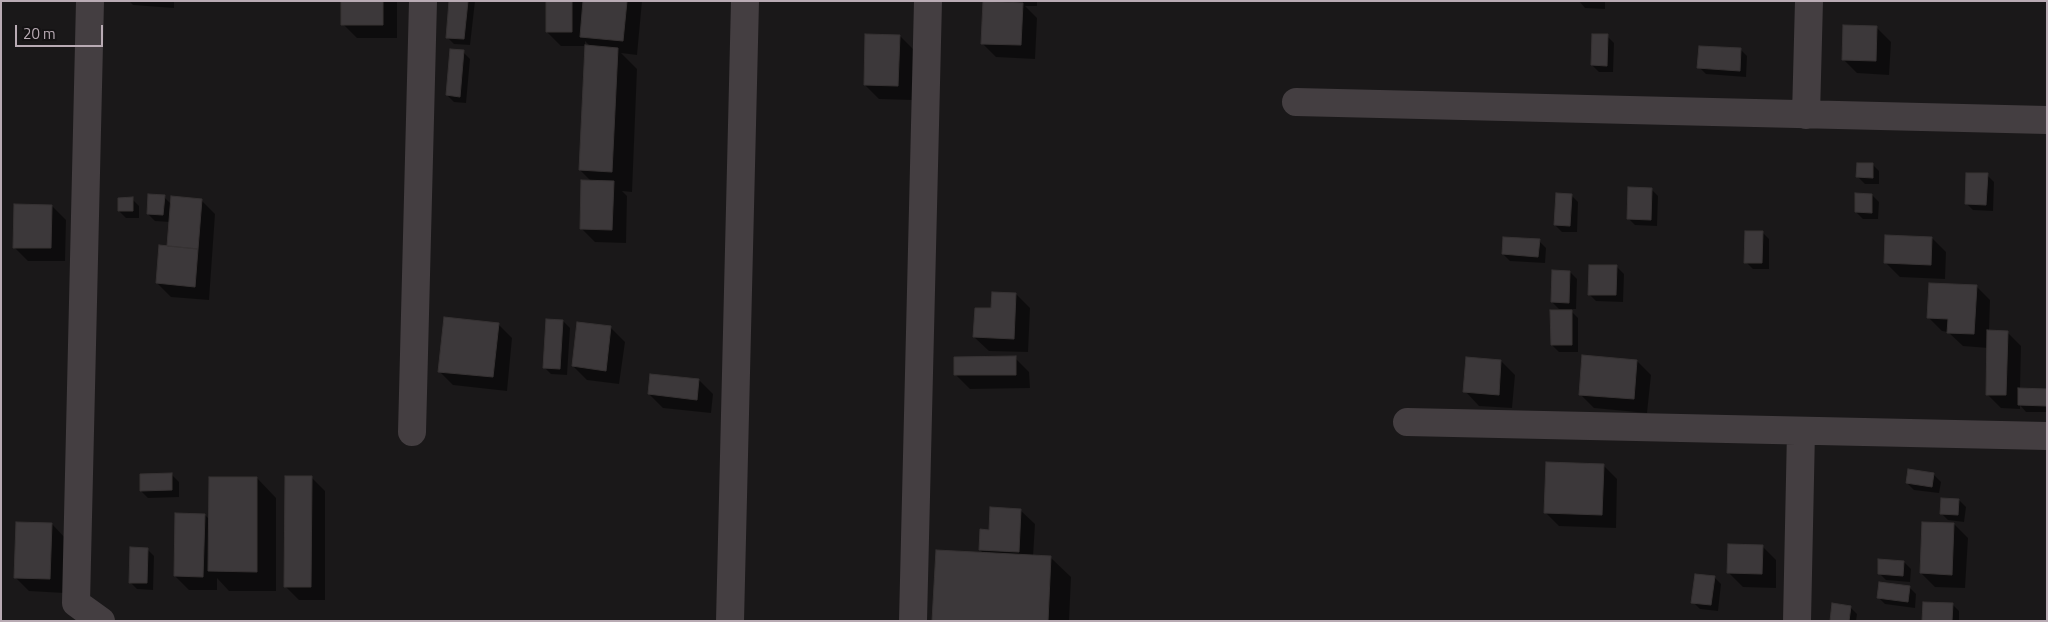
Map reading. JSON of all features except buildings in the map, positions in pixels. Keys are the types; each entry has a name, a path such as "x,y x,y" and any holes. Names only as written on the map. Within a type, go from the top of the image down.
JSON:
{"street":[{"path":"90,1 76,603 101,621"},
{"path":"412,432 422,1"},
{"path":"730,621 745,1"},
{"path":"913,621 928,1"},
{"path":"1806,114 1809,1"},
{"path":"1296,102 2047,120"},
{"path":"1407,422 2047,436"},
{"path":"1797,621 1801,431"}]}
